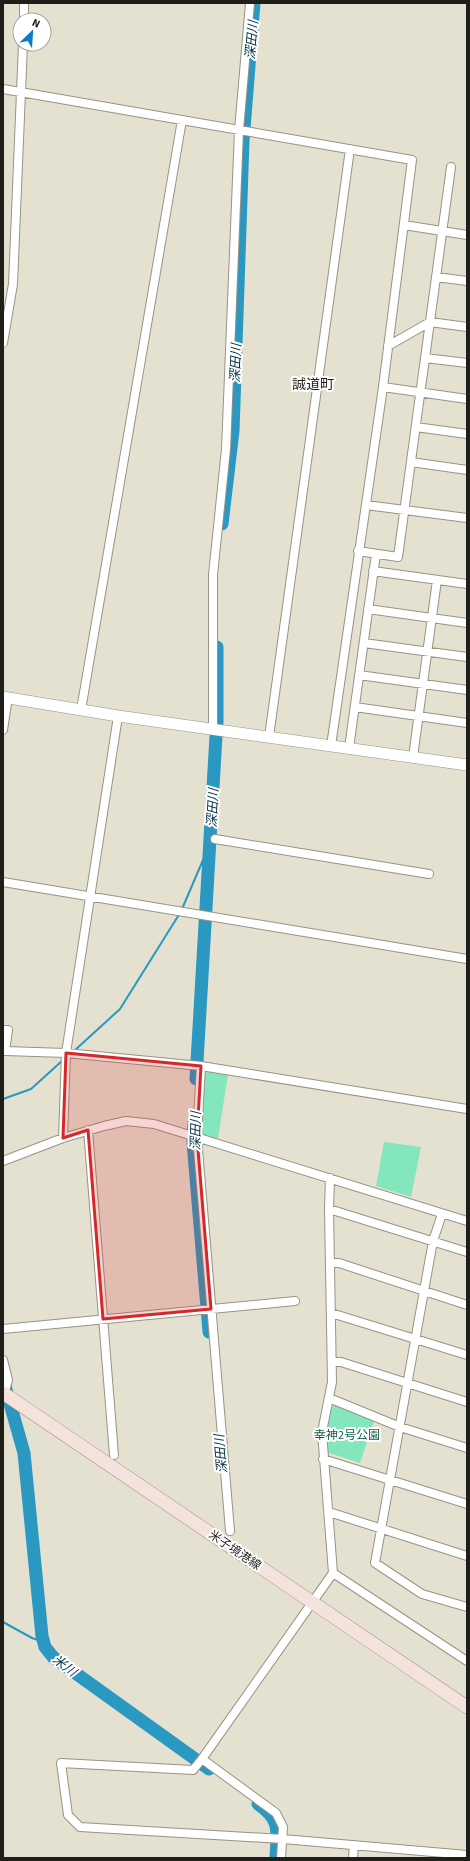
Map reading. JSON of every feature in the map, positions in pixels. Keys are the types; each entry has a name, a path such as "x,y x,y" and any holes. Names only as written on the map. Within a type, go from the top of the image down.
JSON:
{"main road":[{"name":"米子境港線","path":"4,1394 467,1708"}],"street":[{"path":"213,730 212,576 226,449 239,130 250,3"},
{"path":"3,343 13,284 23,52"},
{"path":"3,89 412,160 388,346 331,746"},
{"path":"81,710 182,120"},
{"path":"268,737 350,149"},
{"path":"358,551 398,557 451,167"},
{"path":"404,225 467,235"},
{"path":"436,277 467,281"},
{"path":"388,346 430,322 467,327"},
{"path":"425,358 467,363"},
{"path":"382,387 467,399"},
{"path":"416,427 467,434"},
{"path":"411,462 467,470"},
{"path":"366,505 467,518"},
{"path":"349,748 376,554"},
{"path":"373,571 467,584"},
{"path":"413,757 437,580"},
{"path":"368,609 467,623"},
{"path":"364,643 467,657"},
{"path":"359,675 467,690"},
{"path":"3,730 6,697 213,730 467,764"},
{"path":"355,707 467,723"},
{"path":"63,1138 66,1053 118,716"},
{"path":"215,839 429,874"},
{"path":"3,882 467,959"},
{"path":"3,1030 8,1030 5,1051 66,1053 201,1066 467,1110"},
{"path":"201,1066 197,1137 230,1532"},
{"path":"3,1161 88,1130 126,1121 154,1124 467,1221"},
{"path":"88,1130 114,1455"},
{"path":"330,1178 329,1209 332,1382 322,1432 333,1573 194,1770 61,1763 68,1815 80,1827 283,1839 467,1856"},
{"path":"329,1209 467,1252"},
{"path":"442,1214 433,1241 375,1563 422,1594 467,1607"},
{"path":"330,1263 339,1263 467,1305"},
{"path":"3,1329 295,1301"},
{"path":"331,1313 467,1355"},
{"path":"3,1360 8,1380 4,1394"},
{"path":"332,1362 341,1362 467,1402"},
{"path":"329,1398 400,1427 467,1448"},
{"path":"323,1459 467,1504"},
{"path":"329,1512 467,1556"},
{"path":"333,1573 467,1661"},
{"path":"202,1759 276,1813 283,1827 282,1858"},
{"path":"353,1858 354,1845"}],"highlighted area":[{"path":"66,1053 201,1066 197,1137 211,1309 103,1319 88,1130 63,1138"}],"green space":[{"path":"204,1070 228,1074 218,1139 199,1134"},
{"path":"384,1142 421,1147 411,1197 376,1186"},
{"name":"幸神2号公園","path":"335,1405 374,1421 360,1463 326,1452 326,1420 331,1409"}],"waterway":[{"name":"深田川","path":"222,524 233,431 243,141 254,3"},
{"name":"深田川","path":"217,647 217,723"},
{"name":"深田川","path":"196,1079 216,736"},
{"path":"182,909 212,839"},
{"path":"74,1051 120,1009 180,913"},
{"path":"3,1099 31,1089 63,1060"},
{"name":"深田川","path":"194,1124 193,1142 209,1332"},
{"name":"米川","path":"3,1379 24,1453 42,1636 45,1647 53,1657 209,1769"},
{"path":"3,1622 32,1638 44,1642"},
{"name":"米川","path":"258,1804 266,1810 275,1821 277,1834 276,1858"}],"district":[{"name":"誠道町","path":"313,384"}]}
